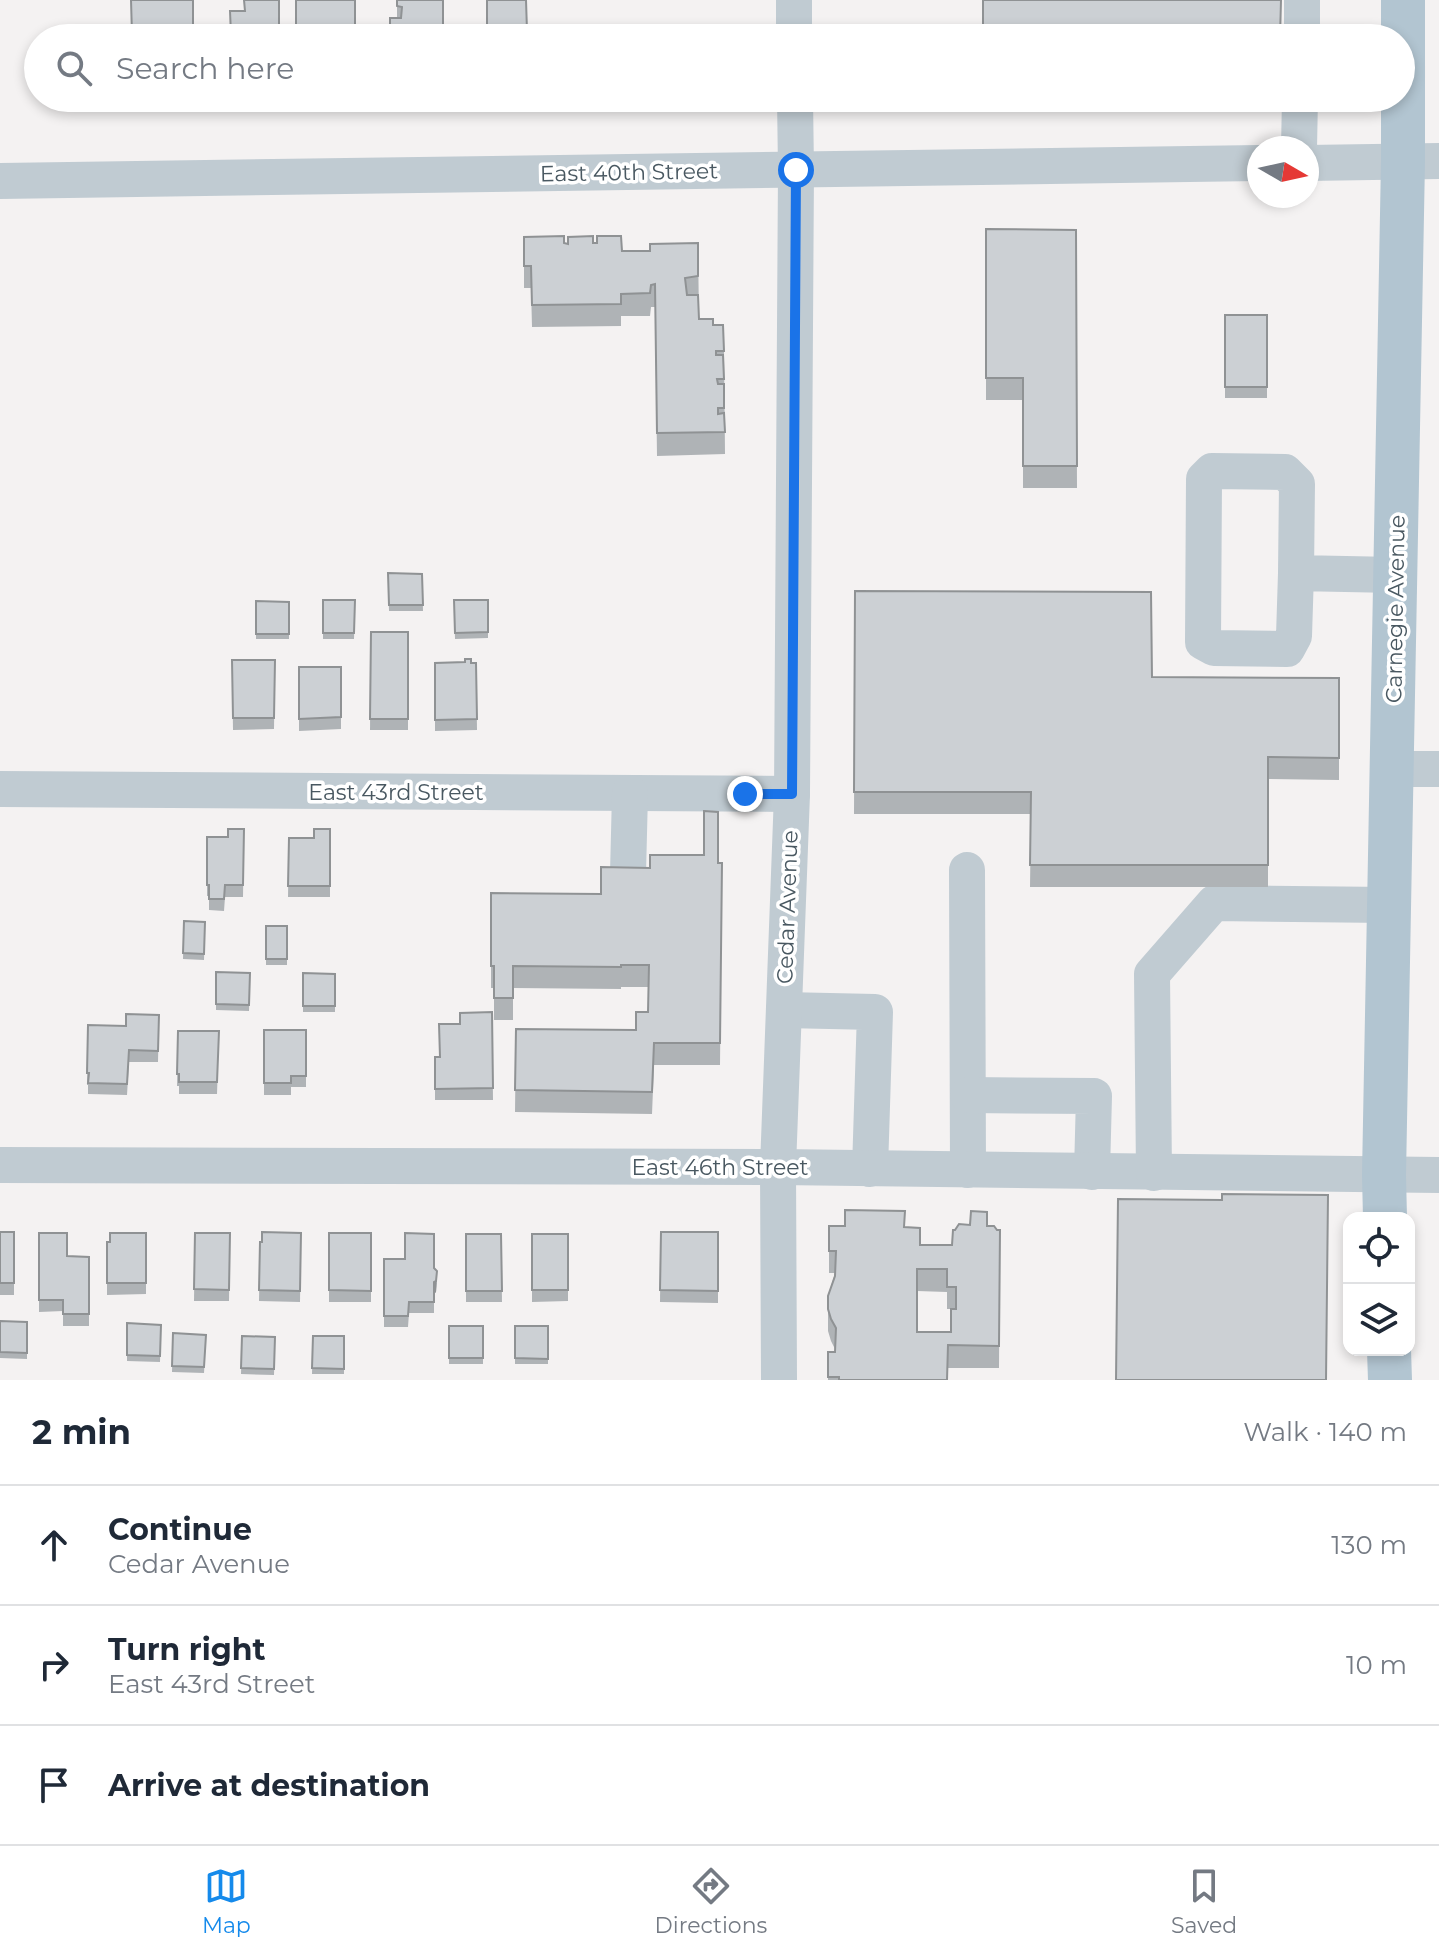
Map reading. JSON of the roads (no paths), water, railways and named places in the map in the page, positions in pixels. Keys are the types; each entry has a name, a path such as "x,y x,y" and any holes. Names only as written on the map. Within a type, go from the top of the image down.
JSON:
{"main road":[{"name":"Carnegie Avenue","path":"1403,0 1406,24"},
{"name":"Carnegie Avenue","path":"1385,1212 1395,575 1421,161 1415,107"},
{"path":"1389,1356 1390,1380"}],"street":[{"path":"794,0 794,24"},
{"path":"1302,0 1302,24"},
{"name":"Cedar Avenue","path":"779,1380 778,1167 792,794 795,112"},
{"path":"1299,136 1300,112"},
{"path":"1319,163 1421,161"},
{"name":"East 40th Street","path":"0,181 1247,163"},
{"path":"1212,471 1285,472 1297,484 1296,573 1294,636 1287,649 1214,648 1203,642 1204,479 1212,471"},
{"path":"1296,573 1395,575"},
{"path":"1392,769 1439,769"},
{"name":"East 43rd Street","path":"0,789 792,794"},
{"path":"628,874 630,793"},
{"path":"967,870 968,1170"},
{"path":"1154,1173 1152,974 1214,903 1389,905"},
{"path":"784,1010 875,1012 870,1169"},
{"path":"968,1095 1094,1096 1092,1172"},
{"name":"East 46th Street","path":"0,1165 778,1167 1439,1175"}]}
